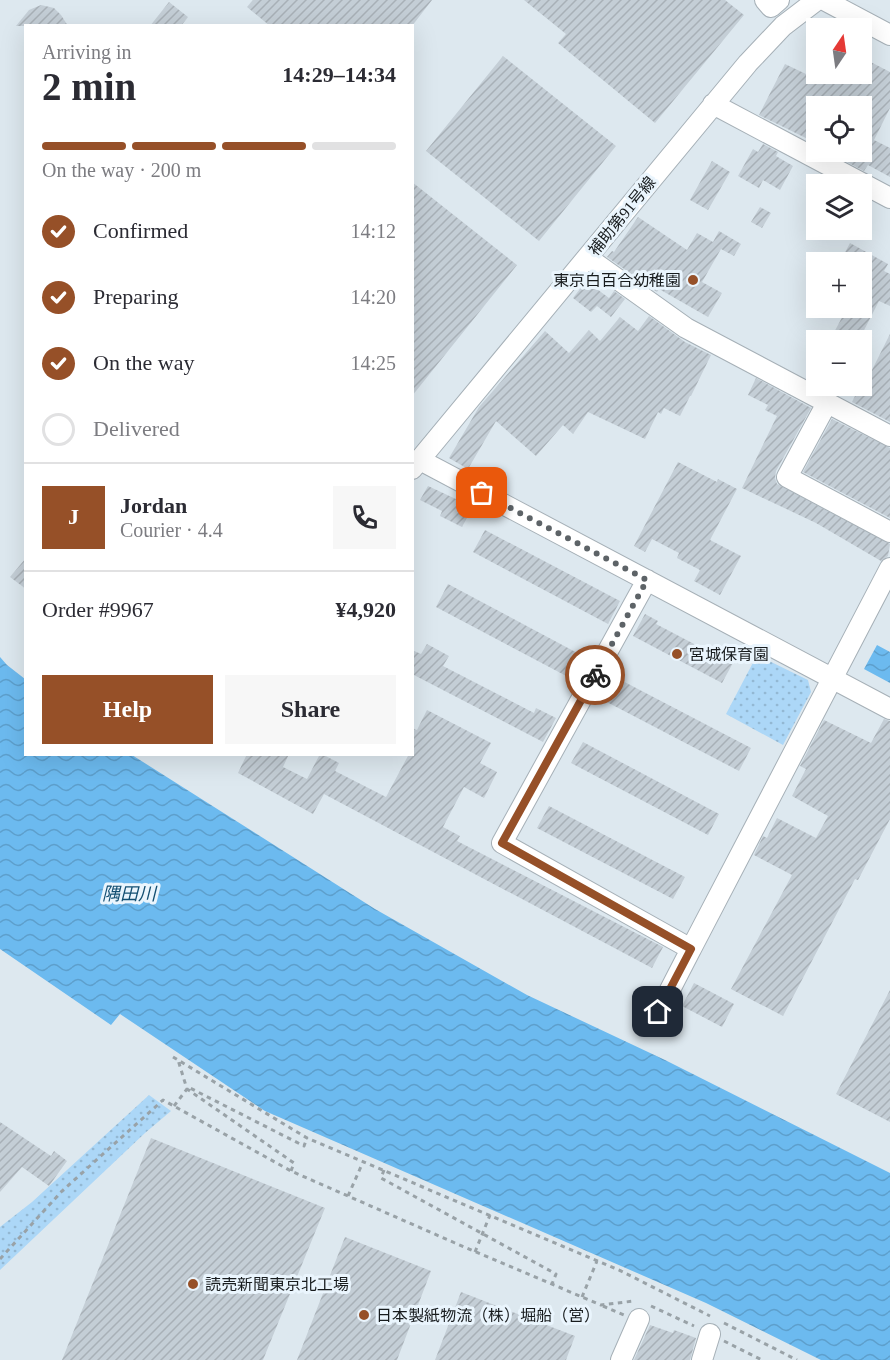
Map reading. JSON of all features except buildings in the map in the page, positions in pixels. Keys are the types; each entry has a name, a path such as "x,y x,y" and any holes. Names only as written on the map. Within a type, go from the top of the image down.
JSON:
{"street":[{"path":"765,0 771,7 779,0"},
{"name":"補助第91号線","path":"416,465 714,104 783,26 817,0"},
{"path":"824,0 890,35"},
{"path":"714,104 890,198"},
{"path":"588,258 686,328 890,436"},
{"path":"827,402 787,477 890,532"},
{"path":"416,465 647,580 890,709"},
{"path":"658,1012 890,568"},
{"path":"647,580 502,843 691,949"},
{"path":"621,1360 640,1308"},
{"path":"702,1360 710,1334"}],"path":[{"path":"173,1058 307,1138 621,1271 797,1360"},
{"path":"178,1060 187,1089 294,1163 291,1171"},
{"path":"174,1106 188,1087 304,1146 307,1138"},
{"path":"0,1259 62,1191 163,1100 291,1171 475,1252 601,1305 659,1309"},
{"path":"348,1196 364,1162"},
{"path":"384,1170 381,1178 556,1274 552,1284"},
{"path":"475,1252 490,1215"},
{"path":"582,1297 597,1261"}],"shaded area":[{"path":"757,655 808,680 811,692 783,745 726,714"},
{"path":"149,1095 171,1111 0,1270 0,1227 32,1202"}],"water":[{"path":"877,645 890,652 890,683 864,669"},
{"name":"隅田川","path":"0,657 24,678 24,756 134,756 375,909 527,995 665,1060 890,1173 890,1360 821,1360 706,1303 265,1111 120,1014 111,1025 0,949"}],"way so far":[{"path":"482,493 647,580 595,675"}],"place":[{"name":"東京白百合幼稚園","path":"693,280"},
{"name":"宮城保育園","path":"677,654"},
{"name":"読売新聞東京北工場","path":"193,1284"},
{"name":"日本製紙物流（株）堀船（営）","path":"364,1315"}],"route":[{"path":"595,675 502,843 691,949 658,1012"}]}
